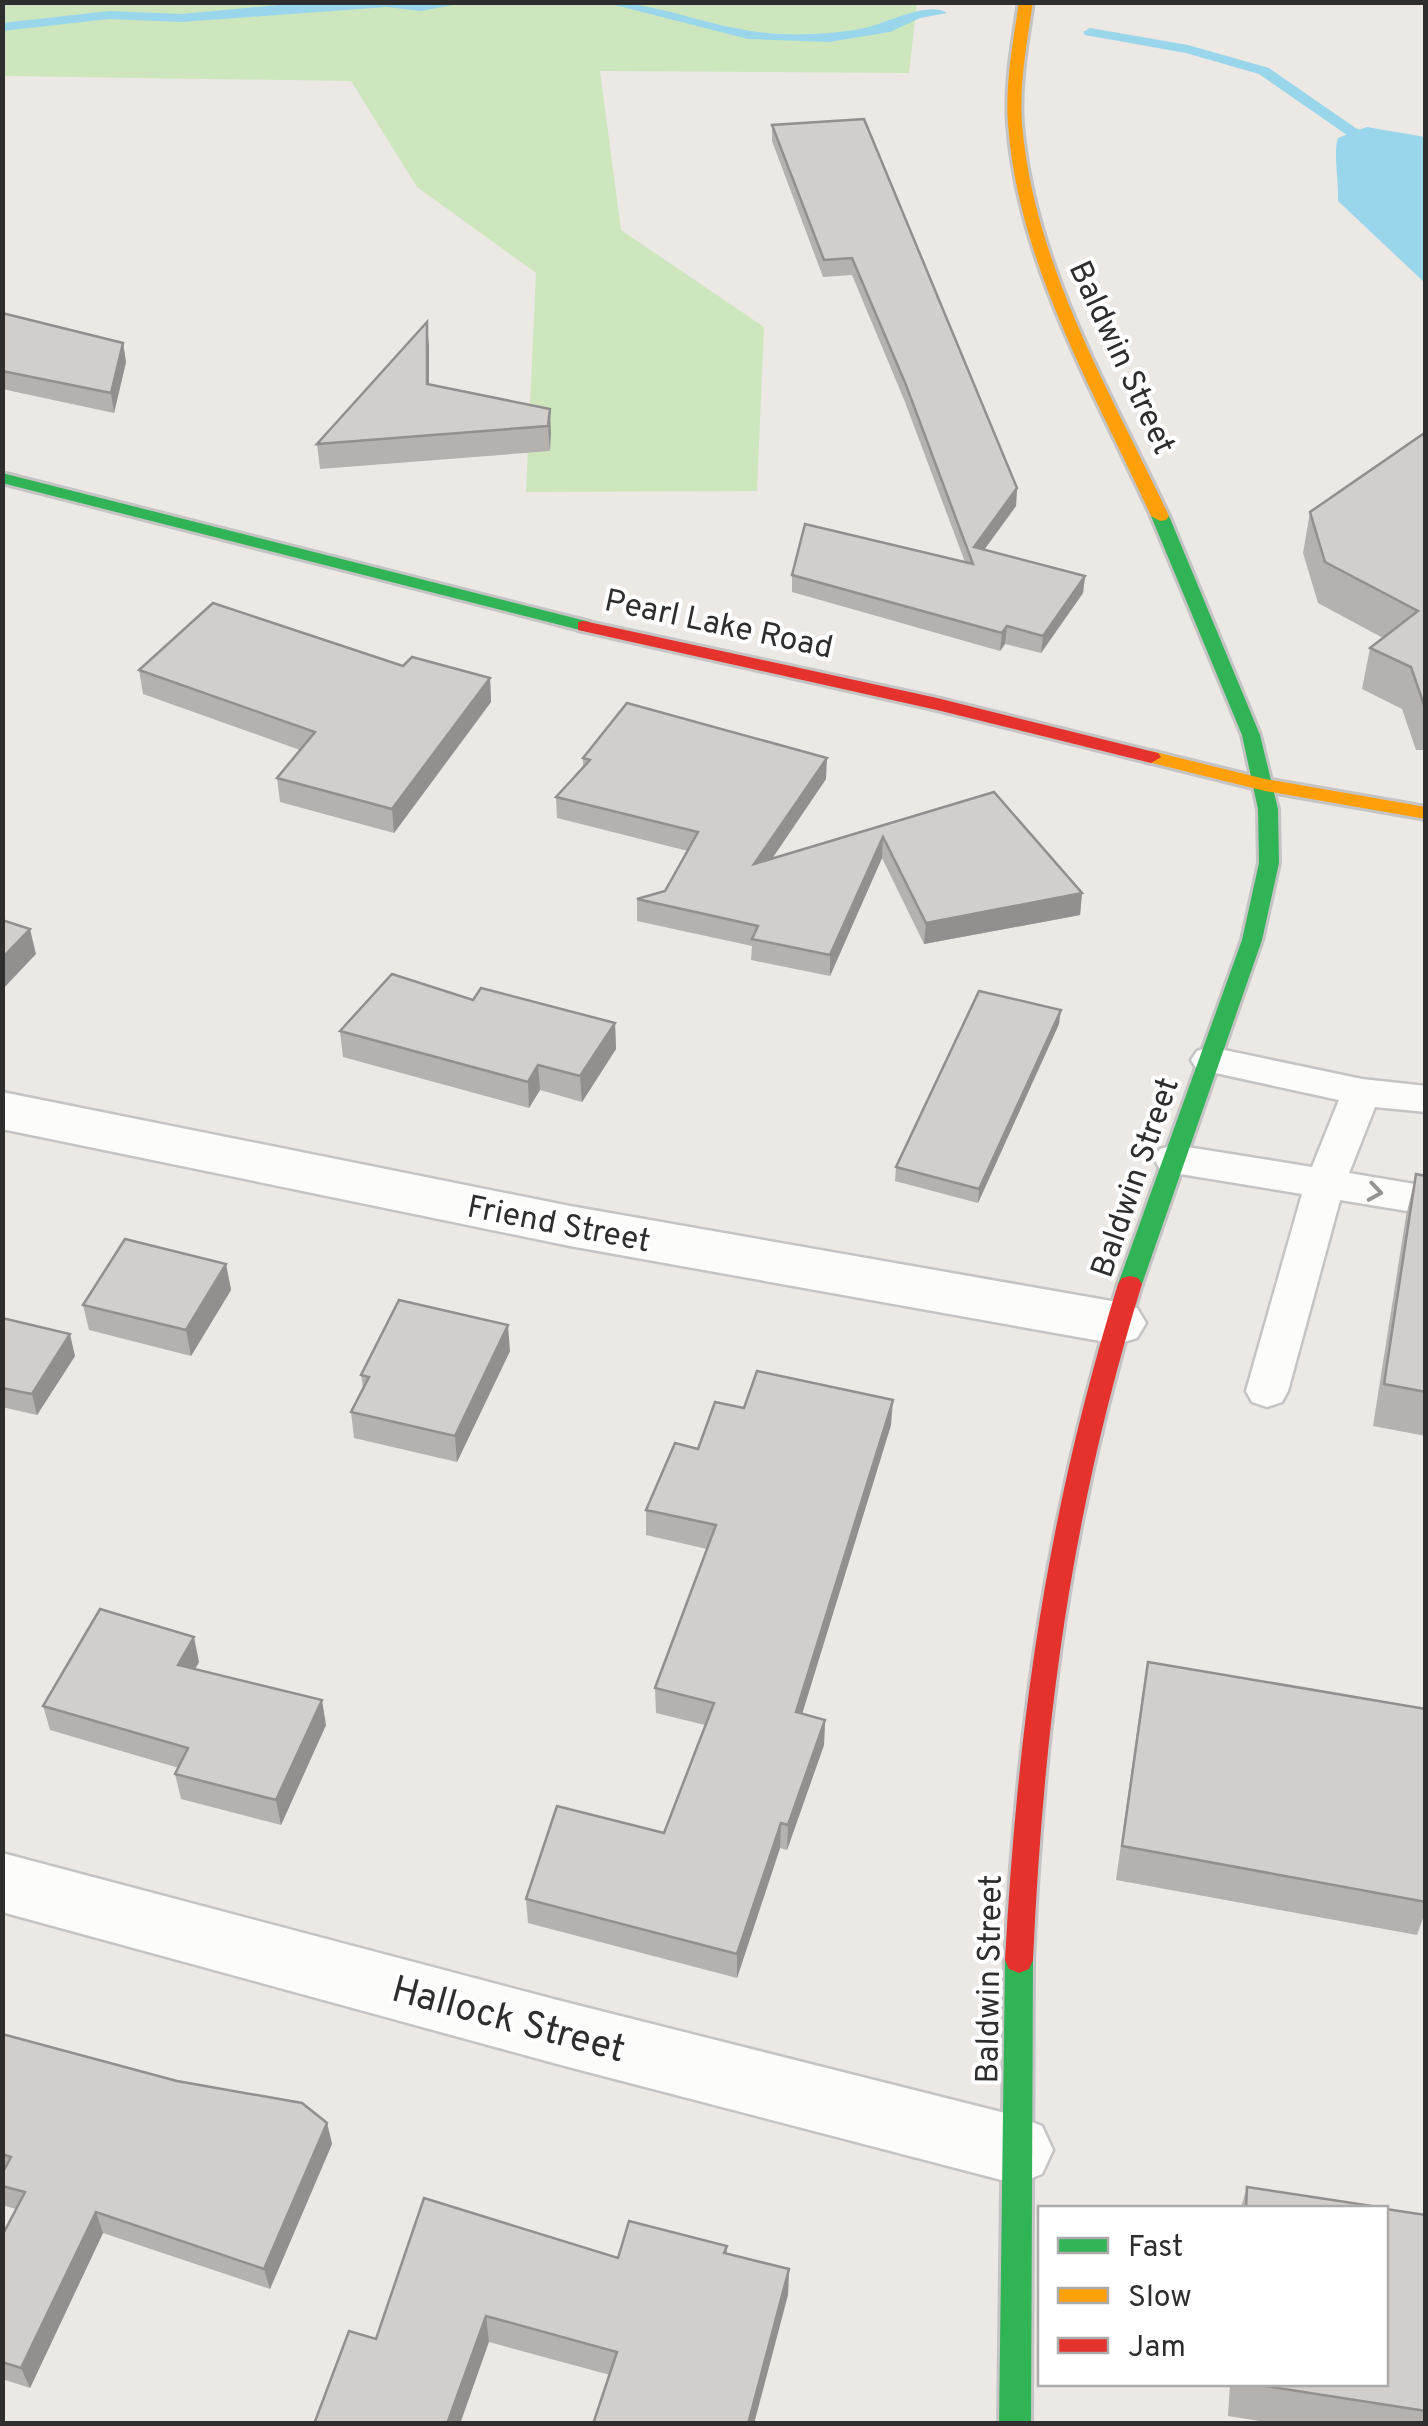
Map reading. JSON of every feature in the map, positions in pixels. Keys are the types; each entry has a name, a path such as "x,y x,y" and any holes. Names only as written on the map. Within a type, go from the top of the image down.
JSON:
{"main road":[{"name":"Baldwin Street","path":"1015,2424 1018,1970 1036,1686 1063,1524 1087,1418 1265,897 1271,844 1265,785 1243,704 1139,467 1040,256 1022,190 1016,142 1016,76 1026,2"},
{"name":"Pearl Lake Road","path":"2,478 515,611 937,704 1265,785 1426,813"}],"street":[{"name":"Friend Street","path":"2,1110 570,1226 1117,1323"},
{"name":"Hallock Street","path":"2,1882 561,2033 1018,2150"}],"lane":[{"path":"1210,1060 1362,1092 1426,1099"},
{"path":"1268,1391 1324,1184 1362,1092"},
{"path":"1174,1160 1426,1200"}],"green space":[{"path":"3,3 917,3 909,73 600,71 621,230 764,327 757,491 526,492 536,273 417,187 351,81 3,76"}],"water":[{"path":"1367,127 1425,137 1425,283 1338,201 1338,138"}],"building":[{"path":"864,119 1017,488 974,547 1085,576 1043,636 1007,626 1002,633 792,575 805,524 973,564 906,385 852,258 824,260 772,125"},
{"path":"2,313 123,343 111,393 2,371"},
{"path":"427,322 427,384 550,409 548,426 317,444"},
{"path":"1426,432 1425,708 1411,667 1370,648 1418,611 1325,562 1310,512"},
{"path":"213,603 403,666 412,657 490,678 392,809 277,778 315,732 139,670"},
{"path":"627,703 827,758 754,864 994,792 1082,893 926,923 883,837 830,955 752,939 758,926 637,899 665,891 698,832 556,797 590,760 583,758"},
{"path":"2,920 30,929 2,958"},
{"path":"392,974 473,1000 481,988 615,1023 580,1076 538,1065 528,1082 340,1031"},
{"path":"979,991 1061,1010 979,1189 896,1167"},
{"path":"1416,1174 1426,1176 1426,1392 1384,1384"},
{"path":"125,1239 226,1264 186,1330 83,1305"},
{"path":"399,1300 508,1325 455,1436 351,1412 369,1377 361,1375"},
{"path":"2,1318 70,1334 32,1394 2,1388"},
{"path":"757,1371 893,1400 796,1712 825,1720 788,1825 781,1823 737,1954 526,1899 557,1806 664,1833 714,1703 655,1688 716,1525 646,1510 675,1443 698,1449 715,1402 744,1408"},
{"path":"100,1609 194,1637 178,1665 322,1700 276,1800 175,1774 188,1748 43,1706"},
{"path":"1148,1662 1426,1709 1426,1902 1122,1846"},
{"path":"2,2034 177,2081 302,2103 327,2123 264,2269 96,2212 21,2368 2,2362 2,2236 25,2192 2,2186 2,2174 11,2157 2,2154"},
{"path":"1247,2187 1372,2206 1246,2206"},
{"path":"424,2198 618,2258 629,2221 727,2246 724,2253 789,2269 748,2424 593,2424 617,2352 486,2316 447,2424 314,2424 349,2331 376,2339"},
{"path":"1388,2209 1426,2215 1426,2411 1265,2386 1388,2386"}],"waterway":[{"path":"381,2 421,7 463,2"},
{"path":"609,2 748,35 829,38 890,28 917,14 940,13"},
{"path":"2,27 109,15 181,18 289,8 382,5"},
{"path":"1090,32 1188,49 1264,71 1352,132 1414,144 1426,151"}],"traffic: fast":[{"path":"2,478 584,626"},
{"path":"1130,1284 1252,940 1269,863 1268,809 1251,735 1160,516"},
{"path":"1015,2424 1019,1960"}],"traffic: slow":[{"path":"1026,2 1016,78 1015,124 1034,227 1070,325 1160,516"},
{"path":"1151,757 1265,785 1426,813"}],"traffic: jam":[{"path":"584,626 937,704 1151,757"},
{"path":"1019,1960 1030,1787 1050,1618 1082,1451 1130,1284"}]}
